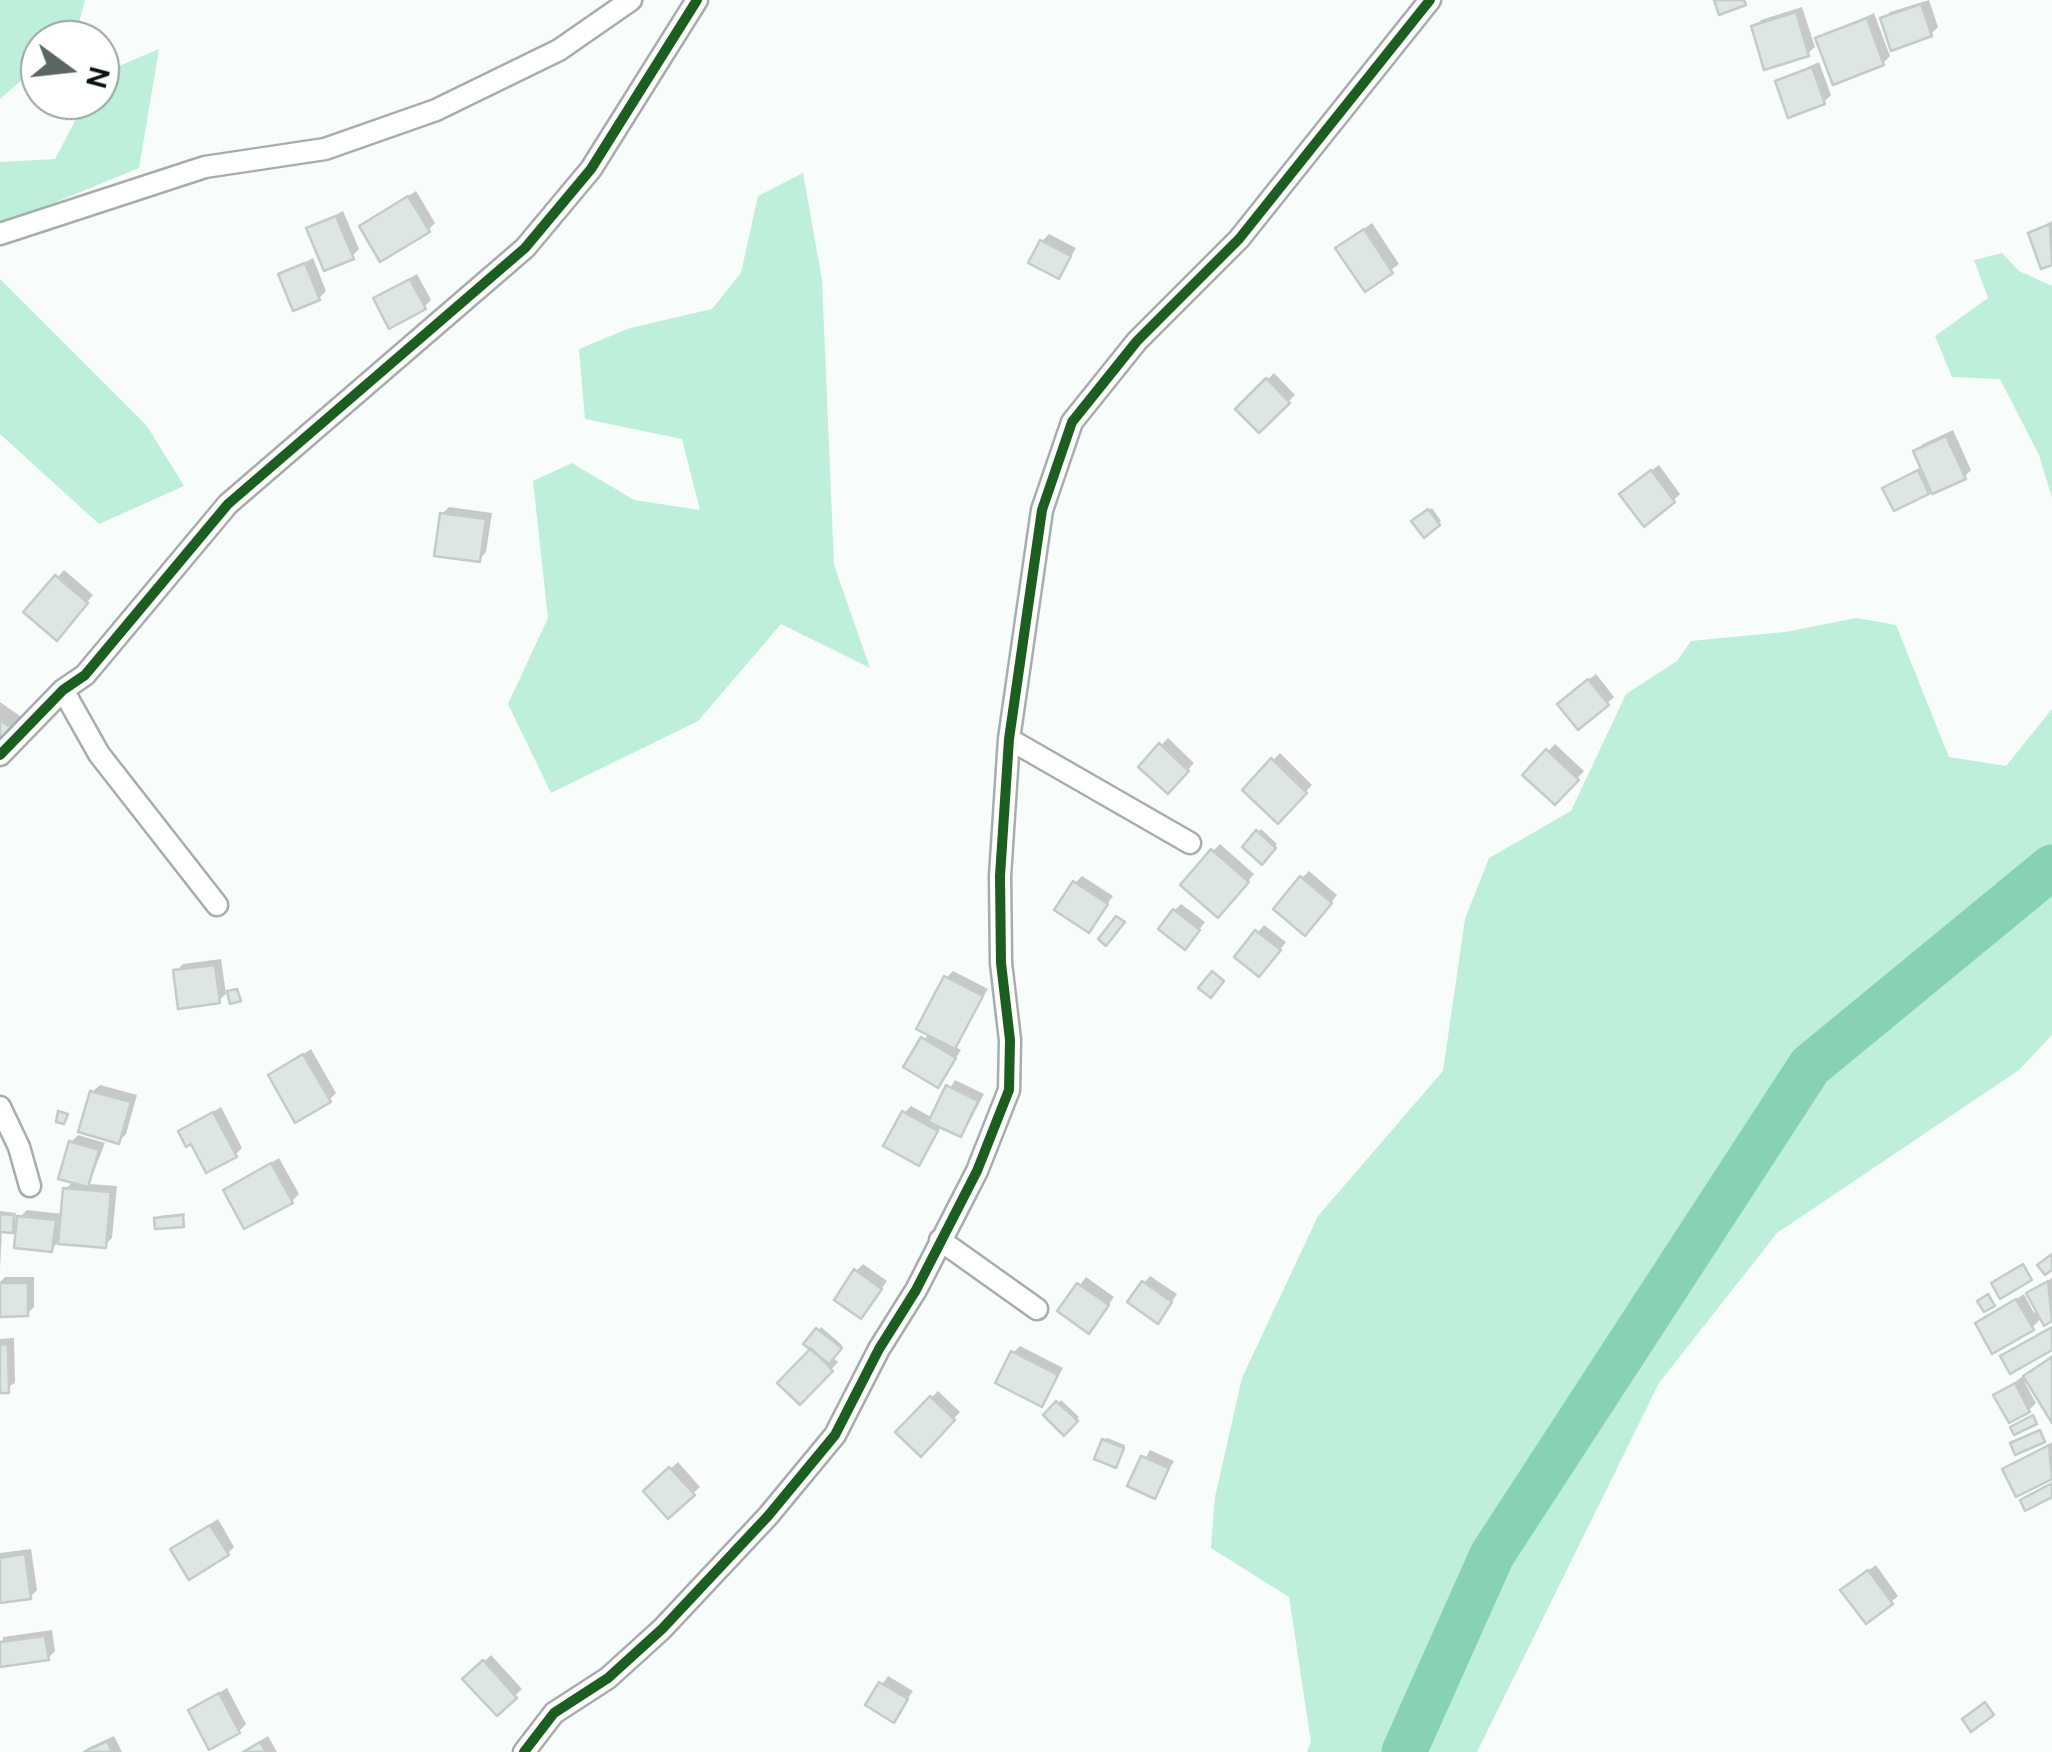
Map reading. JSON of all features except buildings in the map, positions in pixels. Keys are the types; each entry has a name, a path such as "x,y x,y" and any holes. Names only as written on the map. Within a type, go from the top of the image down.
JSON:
{"street":[{"path":"0,234 205,167 325,150 436,110 559,50 631,0"},
{"path":"0,755 63,690 85,675 228,504 525,248 591,170 697,0"},
{"path":"524,1752 554,1712 608,1678 662,1629 768,1516 835,1435 977,1170 1009,1090 1010,1040 1002,962 1000,876 1009,739 1042,510 1072,422 1137,341 1239,238 1430,0"},
{"path":"63,690 99,754 216,905"},
{"path":"1009,739 1190,843"},
{"path":"0,1107 19,1146 30,1186"},
{"path":"940,1240 1037,1309"}],"green space":[{"path":"0,0 85,0 80,20 20,20 20,82 0,99"},
{"path":"159,49 139,168 0,225 0,162 55,159 75,120 120,120 120,66"},
{"path":"803,173 822,280 834,565 870,668 781,624 698,721 551,793 508,704 548,618 533,481 572,463 634,500 700,510 682,439 585,419 579,349 630,328 712,309 741,273 758,196"},
{"path":"2002,253 2019,271 2052,286 2052,498 2039,455 2000,379 1952,377 1935,336 1988,298 1974,260"},
{"path":"0,279 147,426 184,486 99,524 0,434"},
{"path":"1856,618 1896,625 1949,757 2006,766 2052,709 2052,1035 2019,1070 1777,1233 1659,1383 1477,1752 1307,1752 1311,1742 1289,1597 1211,1548 1215,1497 1242,1378 1318,1216 1443,1071 1465,919 1489,858 1571,811 1626,694 1677,661 1691,641 1785,632"}],"waterway":[{"path":"1404,1752 1492,1555 1810,1066 2052,867"}],"cycle path":[{"path":"0,755 63,690 85,675 228,504 525,248 591,169 697,0"},
{"path":"524,1752 554,1713 608,1678 662,1629 768,1516 835,1435 879,1349 916,1290 977,1171 1009,1090 1010,1040 1001,963 1000,876 1009,739 1042,510 1072,422 1137,341 1239,239 1430,0"}]}
